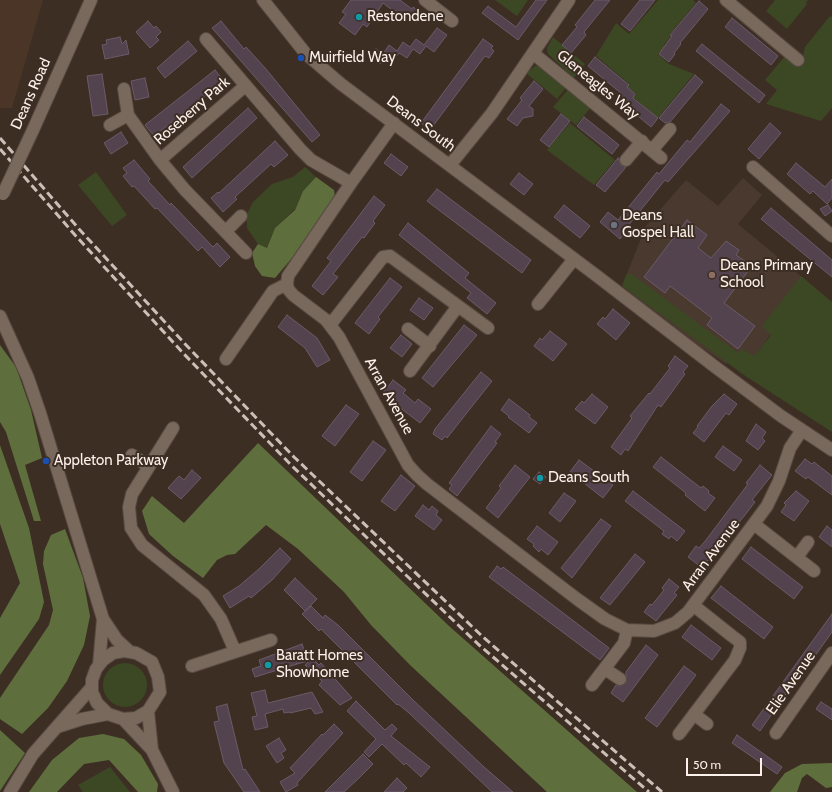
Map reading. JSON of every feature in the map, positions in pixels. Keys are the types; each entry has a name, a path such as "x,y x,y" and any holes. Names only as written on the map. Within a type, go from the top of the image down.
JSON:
{"street":[{"name":"Deans South","path":"263,0 306,54 341,84 600,278 663,328 802,430 832,450"},
{"path":"425,0 452,21"},
{"path":"450,165 492,113 534,54 569,0"},
{"path":"726,0 798,60"},
{"name":"Deans Road","path":"2,198 89,4"},
{"name":"Roseberry Park","path":"206,39 245,86 311,160 351,183"},
{"name":"Gleneagles Way","path":"534,54 657,154 670,129"},
{"name":"Roseberry Park","path":"160,160 245,86"},
{"name":"Roseberry Park","path":"124,89 128,115 160,160 194,200 246,253"},
{"path":"110,125 128,115"},
{"path":"226,359 273,291 287,284 288,276 394,123"},
{"name":"Gleneagles Way","path":"626,160 642,141"},
{"path":"753,167 830,231"},
{"path":"226,231 241,216"},
{"path":"330,325 383,257 390,256 488,328"},
{"path":"538,304 574,259"},
{"name":"Arran Avenue","path":"287,284 293,295 326,320 339,337 408,464 417,475 605,619 627,630 641,632 666,628 682,617 693,605 754,524 775,491 790,448 802,430"},
{"path":"410,371 430,346 458,306"},
{"path":"0,316 28,378 52,446 104,619 117,640 130,652"},
{"path":"408,329 430,346"},
{"path":"0,333 14,347"},
{"path":"173,428 132,494 129,507 131,528 142,545 204,595 221,619 235,651"},
{"path":"132,455 148,466"},
{"name":"Arran Avenue","path":"754,524 814,571"},
{"path":"797,557 808,542"},
{"name":"Arran Avenue","path":"679,734 735,660 740,648 740,642 693,605"},
{"path":"99,665 104,619"},
{"path":"592,685 624,643 627,630"},
{"path":"192,666 271,640"},
{"path":"130,652 136,653 152,662 158,677 160,692 148,711 136,718 123,719 108,714 97,703 92,692 92,680 99,665 113,653 130,652"},
{"name":"Elie Avenue","path":"776,732 832,653"},
{"path":"605,668 620,679"},
{"path":"10,792 33,754 92,687"},
{"path":"148,711 152,750"},
{"path":"56,728 82,719 108,714"},
{"path":"694,714 707,724"},
{"path":"123,719 152,750 173,792"}],"shaded area":[{"path":"0,0 43,0 12,108 0,108"},
{"name":"Deans Primary School","path":"743,178 762,195 738,224 808,282 752,360 740,353 726,364 668,325 622,286 646,226 686,180 718,206"}],"green space":[{"path":"495,0 528,0 517,16"},
{"path":"658,0 693,0 696,3 669,35 671,36 658,54 669,64 694,74 658,118 633,97 636,94 627,87 629,84 596,56 616,23 629,34"},
{"path":"775,0 808,0 806,2 807,4 787,29 766,11"},
{"path":"830,16 832,17 832,108 821,121 766,104 777,90 765,80 785,56 802,60 805,47"},
{"path":"553,37 585,64 574,78 548,54 547,48"},
{"path":"535,66 541,66 568,85 557,99 526,73"},
{"path":"570,87 592,106 576,125 553,107"},
{"path":"570,123 615,160 594,185 547,150"},
{"path":"305,167 316,177 303,191 295,209 275,228 267,248 258,244 247,228 245,218 253,202 272,184 293,177"},
{"path":"96,172 127,215 112,226 78,185"},
{"path":"316,177 334,190 335,198 292,258 275,278 262,276 255,266 252,253 258,244 267,248 275,228 295,210 303,191"},
{"path":"627,273 633,275 738,353 742,349 754,356 771,335 762,326 801,276 832,302 832,432 744,375 622,286"},
{"path":"0,345 16,367 31,410 42,458 25,465 41,521 34,521 6,432 0,422"},
{"path":"258,443 449,626 637,792 547,792 410,665 371,625 344,592 298,549 266,525 235,554 227,555 217,560 203,578 173,556 149,534 142,511 152,496 184,523"},
{"path":"0,445 29,528 44,602 39,619 0,675 0,618 20,583 0,524"},
{"path":"65,529 83,578 90,616 84,645 67,681 48,708 22,734 0,719 0,698 49,625 53,610 43,564 44,551 51,535"},
{"path":"121,663 129,663 141,669 147,681 147,689 141,701 129,707 121,707 109,701 103,689 103,681 109,669"},
{"path":"0,730 25,753 0,791"},
{"path":"103,734 124,739 141,755 158,784 157,792 138,792 109,760 84,764 57,792 29,792 52,760 79,738"},
{"path":"832,763 832,787 826,788 807,774 802,778 797,792 770,792 785,773 802,764"},
{"path":"110,767 130,792 83,792 78,785"}],"building":[{"name":"Restondene","path":"351,0 400,0 412,9 413,7 423,14 416,23 405,14 402,18 383,3 367,27 363,24 355,35 339,23 346,14 342,12"},
{"path":"536,0 547,0 518,40 482,13 488,6 516,27"},
{"path":"595,0 610,0 584,32 586,35 571,53 562,45 577,27 575,25"},
{"path":"640,0 655,0 630,31 621,24"},
{"path":"699,1 708,9 680,43 681,44 669,62 659,54 672,36 670,35"},
{"path":"732,18 778,56 771,65 725,27"},
{"path":"148,21 154,28 156,26 161,32 156,37 159,40 150,48 136,32"},
{"path":"221,21 244,49 246,47 266,69 320,135 312,142 212,28"},
{"path":"437,28 447,35 434,52 426,46 420,54 413,49 407,58 399,53 393,61 383,54 389,45 397,51 403,42 410,47 416,39 424,45"},
{"path":"120,37 122,44 126,40 129,54 105,59 102,45 107,44 106,40"},
{"path":"483,39 493,46 491,48 494,51 489,58 485,56 430,130 421,123"},
{"path":"188,41 197,51 165,78 157,68"},
{"path":"702,44 765,95 759,103 696,51"},
{"path":"376,49 386,56 380,64 370,57"},
{"path":"595,57 629,85 627,87 635,94 633,98 658,118 651,127 626,106 628,103 619,97 622,94 588,66"},
{"path":"215,70 224,81 154,136 145,125"},
{"path":"102,74 108,114 93,116 87,76"},
{"path":"695,75 703,82 670,122 665,123 659,118"},
{"path":"145,78 149,97 135,100 131,81"},
{"path":"534,81 543,89 529,106 533,109 533,116 523,118 517,126 507,119 522,100 520,98"},
{"path":"721,104 730,111 668,182 665,180 627,227 628,228 620,239 600,222 608,212 618,220 657,172 659,174 687,140 690,142"},
{"path":"248,108 257,118 192,178 183,167"},
{"path":"561,114 570,121 549,147 540,140"},
{"path":"584,117 619,145 612,154 577,126"},
{"path":"770,123 781,133 759,159 748,149"},
{"path":"121,132 128,143 111,154 104,143"},
{"path":"275,141 288,155 274,167 271,164 235,197 237,199 223,212 211,198 218,192 219,193"},
{"path":"391,154 408,167 401,176 384,163"},
{"path":"618,158 621,165 626,167 605,192 596,185"},
{"path":"134,160 150,179 148,181 170,205 171,203 213,247 217,243 230,257 220,267 202,247 198,251 157,208 155,209 134,186 132,187 123,176 127,173 123,168"},
{"path":"796,163 825,187 832,179 832,198 827,204 813,191 810,194 787,174"},
{"path":"519,173 533,184 524,195 510,184"},
{"path":"437,189 531,260 522,273 427,201"},
{"path":"374,196 385,205 373,221 375,223 364,238 362,237 333,274 338,277 323,295 312,286 331,261 327,258"},
{"path":"564,205 590,226 580,238 554,217"},
{"path":"828,205 832,211 825,216 820,209"},
{"path":"771,208 832,260 832,277 761,219"},
{"path":"687,220 707,235 698,248 711,258 726,241 739,250 736,255 752,266 724,303 755,326 738,349 707,325 712,318 670,286 665,293 644,277"},
{"path":"408,223 469,273 465,278 496,303 487,314 467,298 471,293 399,235"},
{"path":"390,278 402,287 378,317 380,319 369,334 355,323"},
{"path":"419,298 433,308 424,320 410,310"},
{"path":"613,309 630,323 616,340 597,324 603,317 605,319"},
{"path":"287,315 317,338 330,360 317,367 305,348 278,327"},
{"path":"464,325 477,335 433,387 422,378"},
{"path":"550,331 567,344 553,361 534,346 540,338 542,340"},
{"path":"401,335 412,344 402,357 390,348"},
{"path":"675,356 688,366 683,372 685,374 661,407 658,405 628,451 625,449 621,455 611,447 632,418 630,416 649,393 650,394 670,368 668,366"},
{"path":"481,372 492,381 447,438 445,436 442,440 433,434 435,429"},
{"path":"393,380 406,390 403,393 415,403 418,399 431,409 420,423 382,394"},
{"path":"592,394 608,407 595,424 575,409 582,401 584,403"},
{"path":"724,394 737,404 729,415 726,413 704,442 693,433 712,406"},
{"path":"509,399 530,415 529,417 537,423 529,433 501,410"},
{"path":"346,405 359,414 335,446 322,436"},
{"path":"756,424 766,432 762,438 765,441 758,450 746,441"},
{"path":"491,426 501,434 495,442 497,443 457,496 449,489 452,485 449,483"},
{"path":"373,441 386,450 362,481 350,472"},
{"path":"723,446 742,460 734,471 715,457"},
{"path":"661,457 701,488 703,486 709,491 708,493 715,498 705,511 685,495 686,493 653,467"},
{"path":"805,459 812,464 814,462 832,476 832,495 808,477 806,479 795,471"},
{"path":"579,460 613,485 603,498 570,472"},
{"path":"515,465 530,477 498,518 486,508 501,488 499,486"},
{"path":"760,465 772,475 752,500 755,502 708,561 707,560 701,567 688,557 696,546 699,548 706,540 748,484 746,483"},
{"path":"192,470 201,478 181,499 168,488 179,476 184,480"},
{"name":"Deans South","path":"539,472 546,477 540,484 533,479"},
{"path":"401,475 415,486 395,511 381,501"},
{"path":"633,491 685,531 677,541 671,536 669,539 662,534 664,531 625,501"},
{"path":"796,491 809,501 794,521 781,512 786,505 784,503"},
{"path":"564,493 576,501 560,522 549,513"},
{"path":"423,505 429,510 432,506 438,511 436,515 442,520 434,530 415,516"},
{"path":"601,519 611,526 572,578 561,568"},
{"path":"537,526 558,542 548,555 541,549 539,552 533,546 534,544 527,539"},
{"path":"827,526 832,530 832,547 819,537"},
{"path":"751,547 803,587 794,599 742,559"},
{"path":"280,548 291,559 272,580 251,598 249,596 230,608 223,596 239,586"},
{"path":"635,554 645,562 610,605 600,598"},
{"path":"497,566 501,569 503,567 609,648 600,660 489,577"},
{"path":"295,578 317,599 305,611 284,590"},
{"path":"669,579 679,587 674,593 677,595 656,621 644,612 650,604 652,605 664,590 662,588"},
{"path":"721,586 773,627 764,639 711,598"},
{"path":"311,606 323,618 325,615 338,625 413,700 484,767 513,792 492,792 409,713 398,704 397,705 321,629 319,631 302,614"},
{"path":"832,614 832,632 812,660 810,659 760,731 752,725"},
{"path":"691,625 721,648 712,660 682,637"},
{"path":"302,644 308,661 255,677 252,669 261,666 259,660"},
{"path":"646,645 658,655 623,702 611,693 616,685 620,686 626,683 626,672"},
{"path":"312,658 319,665 321,663 352,698 340,705 319,685 322,681 305,665"},
{"path":"684,666 696,675 657,727 645,718"},
{"path":"265,690 268,703 312,692 323,712 315,714 311,708 284,713 283,709 265,714 268,727 255,730 252,717 257,716 251,693"},
{"path":"356,701 385,730 392,724 397,729 391,736 430,767 421,777 406,763 404,765 382,744 369,757 364,752 376,739 347,711"},
{"path":"821,702 832,709 832,720 816,709"},
{"path":"227,704 243,770 245,769 260,792 244,792 224,763 214,722 219,721 216,707"},
{"path":"334,724 343,733 297,783 298,785 286,792 280,782 295,773 290,768 322,734 323,735"},
{"path":"737,735 782,767 777,774 732,743"},
{"path":"279,738 286,750 281,753 284,758 277,763 266,746"},
{"path":"363,754 373,764 344,792 325,792"},
{"path":"397,778 407,788 403,792 384,792"}],"railway":[{"path":"0,138 79,229 187,346 294,457 483,637 662,792"},
{"path":"0,149 75,235 183,353 290,464 478,644 649,792"}],"place":[{"name":"Restondene","path":"359,17"},
{"name":"Muirfield Way","path":"301,58"},
{"name":"Deans Gospel Hall","path":"614,225"},
{"name":"Deans Primary School","path":"712,275"},
{"name":"Appleton Parkway","path":"46,461"},
{"name":"Deans South","path":"540,478"},
{"name":"Baratt Homes Showhome","path":"268,665"}]}
